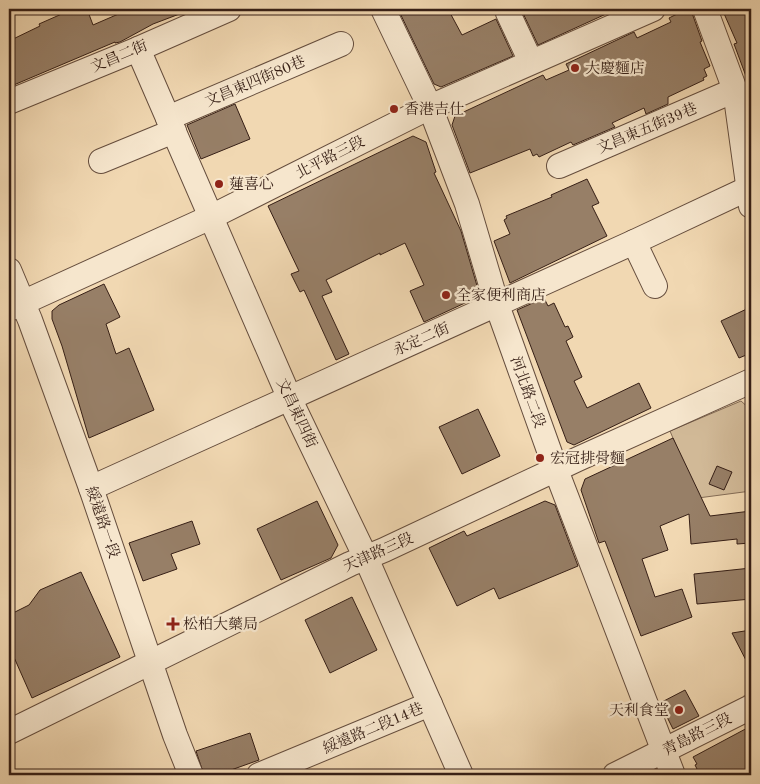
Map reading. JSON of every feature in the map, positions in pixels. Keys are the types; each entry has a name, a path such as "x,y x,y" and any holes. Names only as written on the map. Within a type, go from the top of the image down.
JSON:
{"street":[{"name":"文昌二街","path":"9,102 229,9"},
{"name":"河北路二段","path":"383,9 430,106 467,204 497,305 556,470 673,775"},
{"name":"北平路三段","path":"16,306 211,216 430,106 653,9"},
{"path":"705,9 735,90 750,197"},
{"path":"508,13 531,62"},
{"name":"文昌東四街80巷","path":"101,161 171,125 341,44"},
{"name":"文昌東四街","path":"138,49 290,398 366,558 461,775"},
{"name":"文昌東五街39巷","path":"559,166 735,90"},
{"name":"永定二街","path":"91,488 634,242 750,197"},
{"path":"634,242 655,286"},
{"name":"綏遠路一段","path":"9,270 16,306 91,488 150,662 191,775"},
{"name":"天津路三段","path":"9,732 350,564 751,381"},
{"name":"綏遠路二段14巷","path":"259,775 430,704"},
{"name":"青島路三段","path":"615,775 751,707"}],"shaded area":[{"path":"741,401 750,409 751,417 751,491 698,498 670,431"}],"building":[{"path":"73,9 87,9 93,25 130,9 190,10 153,24 120,42 115,42 9,87 9,41 40,26 39,24"},
{"path":"398,9 448,9 462,35 496,19 513,56 441,87 434,84"},
{"path":"521,9 617,9 538,45"},
{"path":"722,9 745,9 751,21 751,87 734,44 737,43"},
{"path":"685,10 692,13 702,41 700,42 710,66 704,69 707,76 703,78 704,80 668,97 668,104 646,114 644,108 612,123 615,127 573,145 571,142 539,157 537,154 533,156 530,149 470,173 452,125 455,116 543,75 546,80 569,70 566,64 634,32 637,38 671,22 669,18"},
{"path":"235,104 250,139 201,159 187,125"},
{"path":"413,136 426,142 436,172 434,173 461,231 480,296 424,322 410,291 424,285 405,243 380,255 380,253 326,280 332,292 322,296 349,354 336,360 304,290 300,292 291,274 299,271 268,206"},
{"path":"587,179 599,203 592,206 607,236 510,283 494,241 510,234 504,220 507,218 506,216 552,197 551,195"},
{"path":"104,284 120,317 106,324 116,354 129,348 154,410 89,438 62,346 52,319 52,311 59,305"},
{"path":"544,298 548,306 554,303 565,327 568,326 573,337 566,341 582,377 574,381 587,408 639,383 651,408 574,445 567,442 517,310"},
{"path":"751,307 751,353 739,358 721,321"},
{"path":"478,409 500,456 462,474 439,427"},
{"path":"673,438 710,516 751,511 751,543 737,544 737,539 691,544 689,514 660,526 668,550 642,559 655,597 682,589 692,617 641,636 605,541 599,543 581,490 585,479"},
{"path":"717,466 732,472 724,490 709,484"},
{"path":"317,501 338,545 331,558 281,580 257,529"},
{"path":"545,501 555,505 578,566 499,599 494,588 457,606 429,548 464,531 467,536"},
{"path":"192,521 200,544 171,554 177,569 143,581 129,543"},
{"path":"751,568 751,599 697,604 694,574"},
{"path":"81,572 120,657 32,698 9,646 9,615 29,605 40,590"},
{"path":"352,597 377,650 330,673 305,620"},
{"path":"751,630 751,670 732,633"},
{"name":"天利食堂","path":"685,690 699,716 673,729 660,703"},
{"path":"751,726 751,775 700,775 693,757"},
{"path":"250,733 259,760 217,775 204,775 196,751"}],"place":[{"name":"大慶麵店","path":"575,68"},
{"name":"香港吉仕","path":"394,109"},
{"name":"蓮喜心","path":"219,184"},
{"name":"全家便利商店","path":"446,295"},
{"name":"宏冠排骨麵","path":"540,458"},
{"name":"松柏大藥局","path":"173,624"},
{"name":"天利食堂","path":"679,710"}]}
